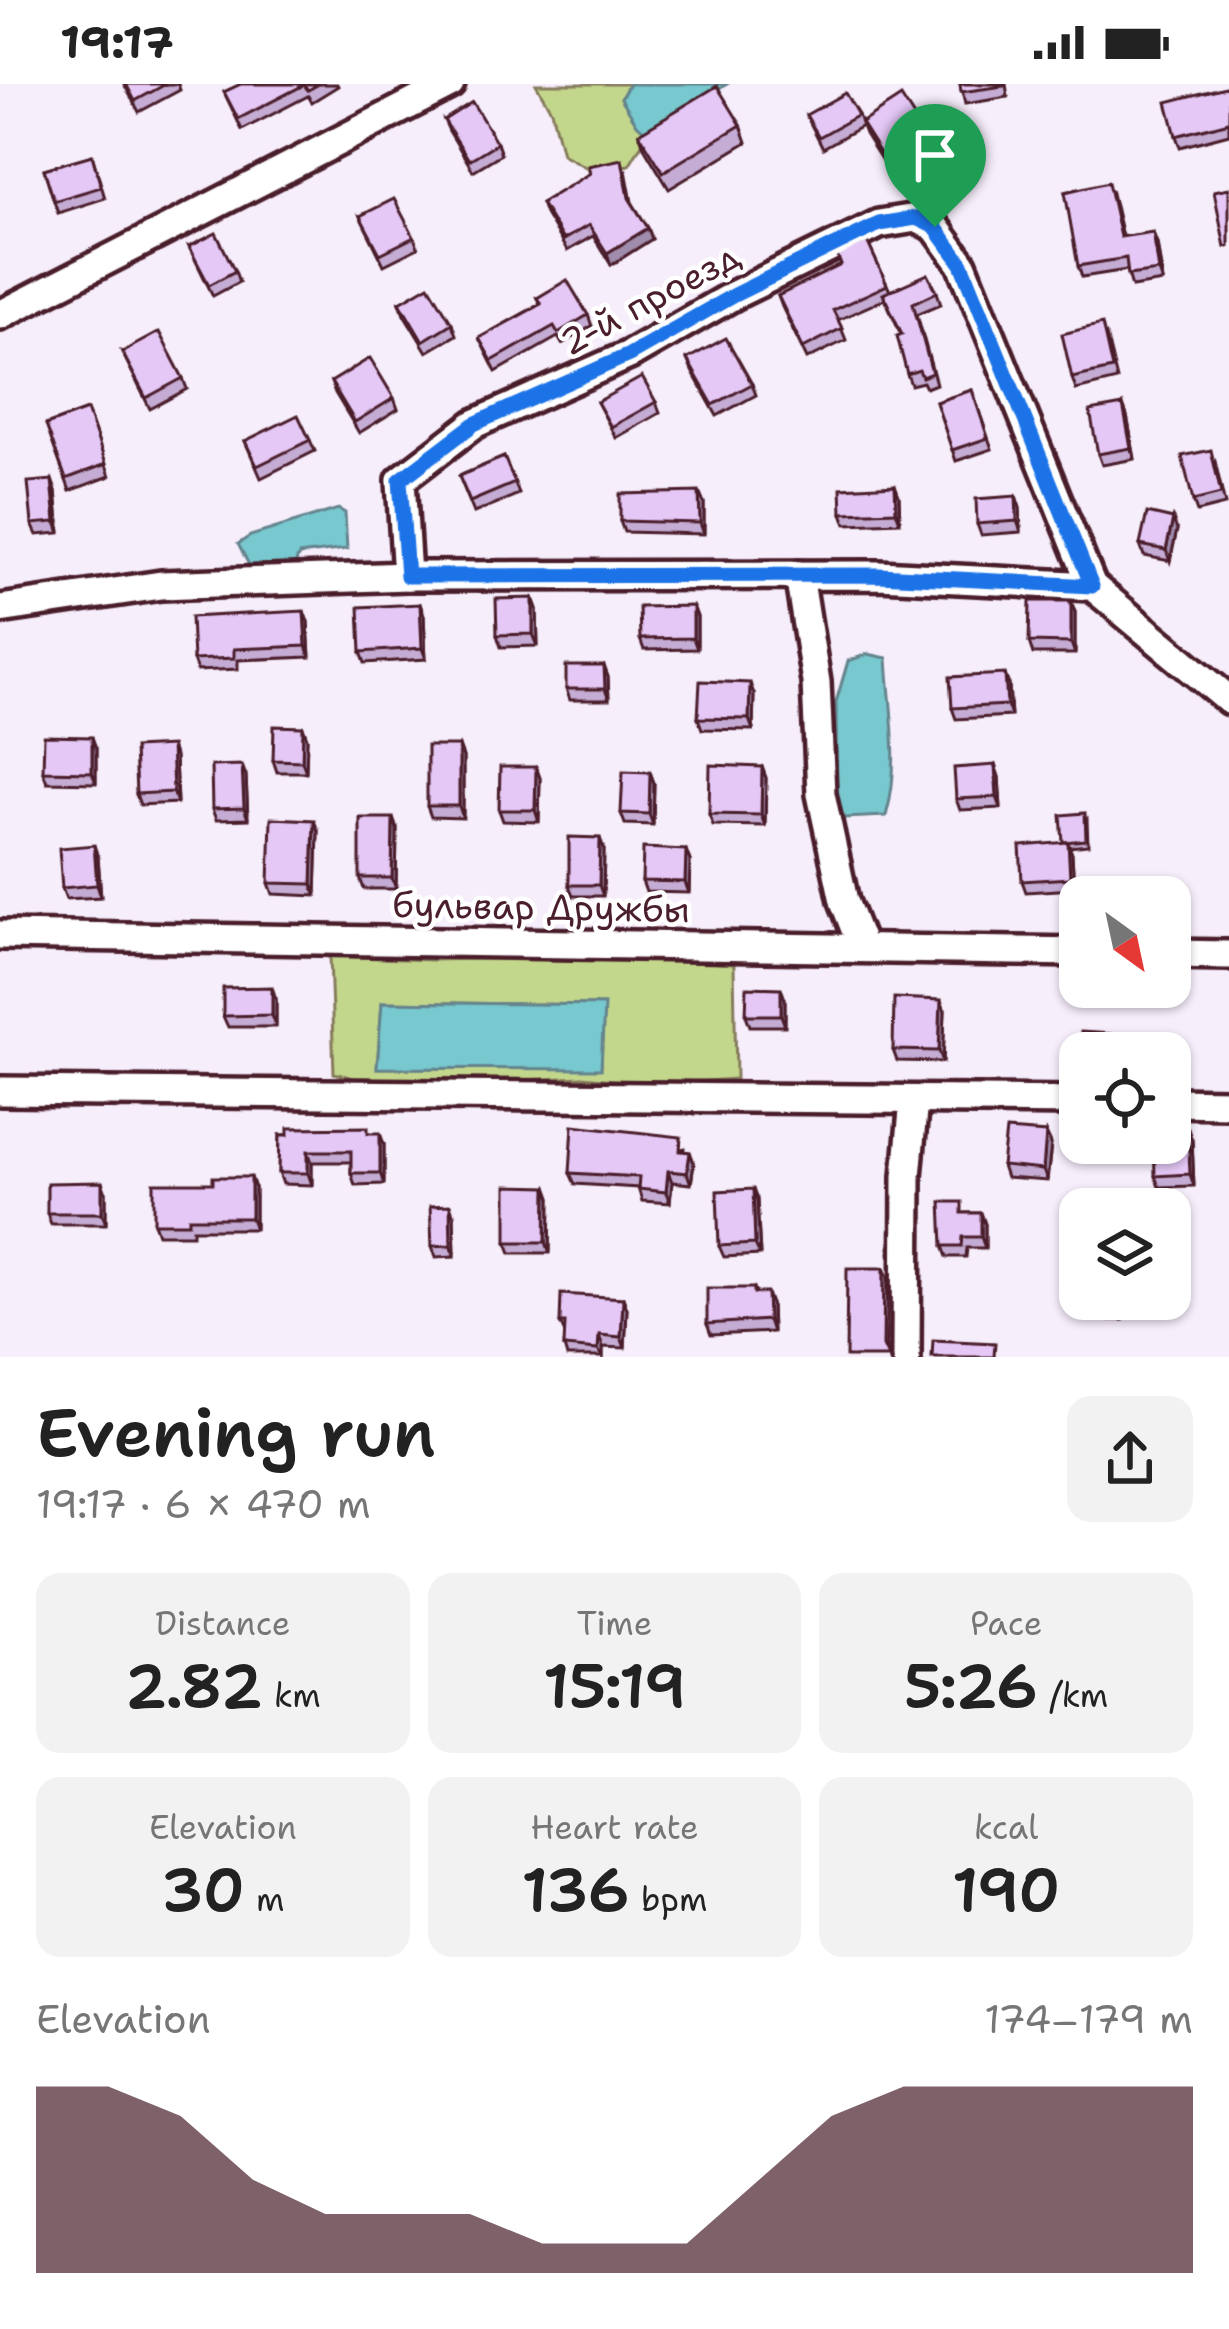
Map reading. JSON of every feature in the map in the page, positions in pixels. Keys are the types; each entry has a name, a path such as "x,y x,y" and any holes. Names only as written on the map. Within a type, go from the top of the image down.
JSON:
{"street":[{"path":"0,315 450,84"},
{"name":"2-й проезд","path":"407,576 400,480 474,424 629,355 734,295 879,224 916,218 935,227 962,264 1092,586 1229,700"},
{"path":"799,575 816,682 821,794 844,901 862,947"},
{"path":"0,609 160,585 407,576 879,575 1092,586"},
{"name":"бульвар Дружбы","path":"0,935 1059,952"},
{"path":"1191,954 1229,955"},
{"path":"0,1091 1059,1101"},
{"path":"906,1357 907,1176 914,1100"},
{"path":"1191,1102 1229,1102"}],"green space":[{"path":"536,84 629,84 621,98 648,134 629,165 591,170 562,154 551,110"},
{"path":"330,956 431,960 618,956 734,964 736,1079 659,1084 582,1077 458,1083 334,1073","holes":["382,1002 603,1005 601,1068 377,1068"]}],"water":[{"path":"629,84 727,84 648,134 621,98"},
{"path":"338,509 345,513 347,549 299,555 295,564 249,565 238,544 250,536"},
{"path":"868,654 887,658 893,777 886,816 845,818 837,804 836,702 848,661"},
{"path":"382,1002 604,1005 601,1069 377,1068"}],"building":[{"path":"126,84 166,84 135,101"},
{"path":"241,84 319,84 308,90 304,85 238,119 224,92"},
{"path":"960,84 1004,84 1004,86 961,92"},
{"path":"717,86 741,125 663,172 639,133"},
{"path":"1229,86 1229,122 1176,136 1167,102"},
{"path":"845,93 858,115 819,137 806,115"},
{"path":"901,97 926,136 885,161 861,123"},
{"path":"472,102 497,143 469,160 444,120"},
{"path":"92,155 101,187 54,201 44,169"},
{"path":"622,159 629,198 648,228 607,253 589,225 563,240 541,203 590,173 588,166"},
{"path":"1108,182 1120,237 1153,232 1159,271 1128,275 1126,258 1078,266 1065,192"},
{"path":"1229,188 1229,246 1225,247 1214,191"},
{"path":"394,199 414,237 380,254 360,216"},
{"path":"216,233 235,271 209,285 189,247"},
{"path":"867,241 887,285 833,310 842,328 803,348 778,296 841,265 837,255"},
{"path":"928,274 937,292 913,303 932,373 922,377 919,370 907,374 897,336 902,334 883,294"},
{"path":"567,280 588,315 558,333 554,326 492,361 479,338 541,304 537,298"},
{"path":"429,285 452,323 423,341 400,302"},
{"path":"1102,324 1112,369 1072,378 1062,334"},
{"path":"159,332 183,378 146,398 122,352"},
{"path":"726,338 752,384 713,405 687,359"},
{"path":"370,358 394,398 355,422 331,382"},
{"path":"642,377 656,402 611,427 597,402"},
{"path":"972,390 988,438 952,450 936,402"},
{"path":"1123,405 1131,448 1098,454 1090,411"},
{"path":"87,410 106,464 66,479 46,425"},
{"path":"298,415 310,440 257,466 245,441"},
{"path":"1211,450 1221,494 1193,501 1182,456"},
{"path":"504,457 515,483 470,502 459,476"},
{"path":"52,480 56,522 32,524 28,482"},
{"path":"895,485 896,511 842,513 841,488"},
{"path":"699,492 700,523 620,521 620,494"},
{"path":"1016,496 1017,521 977,524 976,499"},
{"path":"1147,513 1173,519 1166,550 1140,545"},
{"path":"533,598 533,634 497,635 496,599"},
{"path":"1030,601 1071,601 1071,643 1029,642"},
{"path":"420,604 422,648 361,652 359,607"},
{"path":"693,606 693,638 640,639 639,607"},
{"path":"304,611 306,646 234,649 234,658 193,660 191,617"},
{"path":"566,666 604,666 605,689 566,689"},
{"path":"1005,674 1007,705 952,708 950,677"},
{"path":"700,681 750,683 749,719 698,718"},
{"path":"274,726 303,727 302,761 273,760"},
{"path":"44,736 92,737 92,772 43,771"},
{"path":"171,746 173,792 136,794 134,748"},
{"path":"427,746 459,746 459,806 427,806"},
{"path":"242,765 244,808 212,809 211,766"},
{"path":"710,765 762,767 761,815 709,814"},
{"path":"995,765 997,797 956,799 954,768"},
{"path":"500,767 536,767 535,810 499,810"},
{"path":"623,771 650,772 649,814 621,813"},
{"path":"1085,813 1086,840 1063,842 1061,815"},
{"path":"271,818 314,820 312,884 269,883"},
{"path":"360,818 393,818 392,878 360,878"},
{"path":"569,837 600,838 599,885 569,885"},
{"path":"1068,842 1070,876 1022,881 1020,846"},
{"path":"94,845 97,885 62,888 59,848"},
{"path":"643,848 686,850 685,882 642,881"},
{"path":"272,987 272,1015 223,1016 223,988"},
{"path":"747,987 781,988 781,1015 746,1015"},
{"path":"894,998 941,1000 939,1051 893,1050"},
{"path":"573,1125 681,1137 680,1151 690,1152 687,1173 668,1171 666,1192 638,1189 639,1177 570,1173"},
{"path":"368,1127 368,1133 380,1133 380,1173 351,1173 351,1151 308,1151 308,1173 279,1173 280,1135 288,1135 288,1128"},
{"path":"1006,1130 1046,1133 1043,1170 1002,1166"},
{"path":"1155,1164 1190,1164 1190,1174 1155,1176"},
{"path":"213,1177 251,1177 251,1218 154,1223 154,1183 213,1183"},
{"path":"102,1182 102,1213 47,1213 47,1183"},
{"path":"507,1186 547,1187 546,1242 507,1242"},
{"path":"753,1189 755,1244 719,1246 717,1191"},
{"path":"941,1202 962,1202 962,1213 981,1213 981,1237 963,1237 962,1246 943,1246"},
{"path":"450,1205 451,1245 432,1246 430,1206"},
{"path":"847,1268 884,1268 883,1346 888,1357 846,1357"},
{"path":"707,1288 754,1288 754,1293 767,1293 768,1320 707,1324"},
{"path":"561,1294 623,1298 621,1337 599,1335 598,1350 564,1347"},
{"path":"933,1340 995,1343 994,1357 932,1357"}],"route":[{"path":"916,218 935,227 962,264 1092,586 879,575 407,576 400,480 474,424 629,355 734,295 879,224 916,218"}]}
